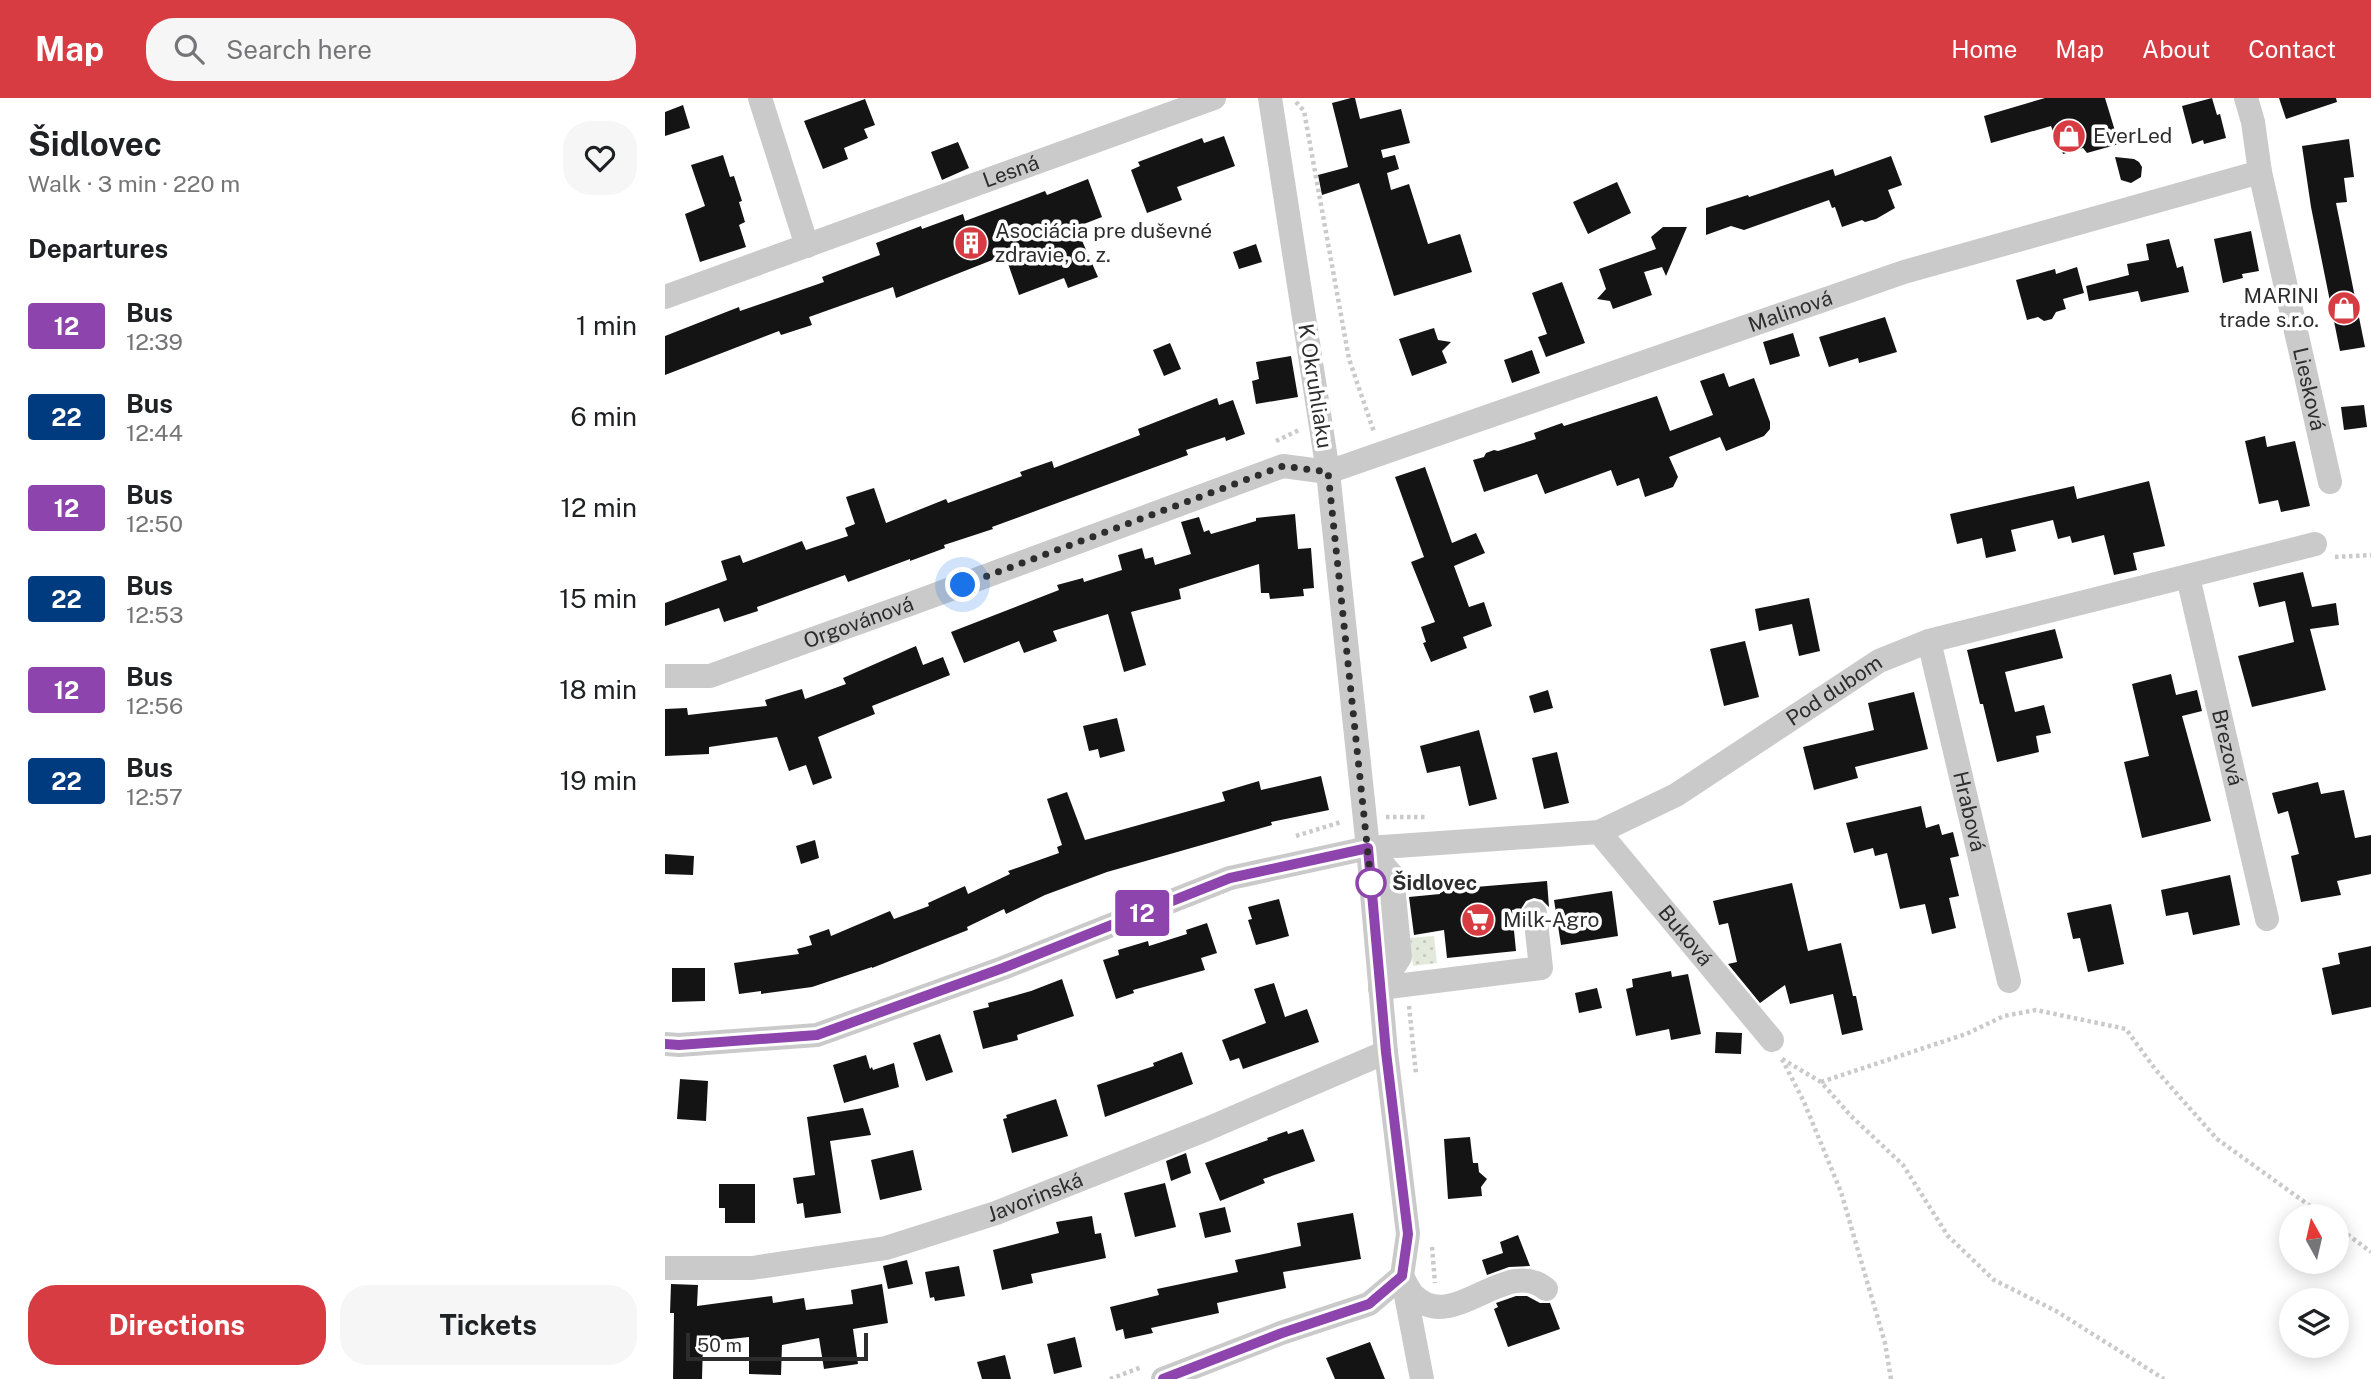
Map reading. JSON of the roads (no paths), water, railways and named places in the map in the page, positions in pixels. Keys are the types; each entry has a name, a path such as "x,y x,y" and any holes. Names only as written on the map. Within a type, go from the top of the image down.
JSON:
{"street":[{"path":"760,98 807,246"},
{"name":"Lesná","path":"665,297 1214,98"},
{"name":"Liesková","path":"2246,98 2253,122 2260,172 2330,482"},
{"name":"K Okruhliaku","path":"1271,100 1328,472 1368,848 1386,1052 1408,1234 1402,1276 1423,1379"},
{"name":"Malinová","path":"1328,472 1904,272 2260,172"},
{"name":"Orgovánová","path":"665,677 710,676 1283,466 1328,472"},
{"name":"Pod dubom","path":"665,1044 817,1035 1003,968 1230,878 1368,848 1599,832 1676,795 1879,661 1929,641 2315,544"},
{"name":"Brezová","path":"2188,577 2267,919"},
{"name":"Hrabová","path":"1929,641 2009,981"},
{"name":"Buková","path":"1599,832 1777,1049"},
{"path":"1380,988 1541,968 1535,913"},
{"name":"Javorinská","path":"665,1268 751,1268 886,1248 996,1213 1207,1129 1386,1052"},
{"path":"1156,1372 1369,1304 1402,1276 1413,1295 1430,1306 1453,1305 1515,1280 1527,1279 1546,1289"}],"place":[{"name":"EverLed","path":"2069,136"},
{"name":"Asociácia pre duševné zdravie, o. z.","path":"971,243"},
{"name":"MARINI trade s.r.o.","path":"2344,308"},
{"name":"Šidlovec","path":"1371,883"},
{"name":"Milk-Agro","path":"1478,920"}]}
